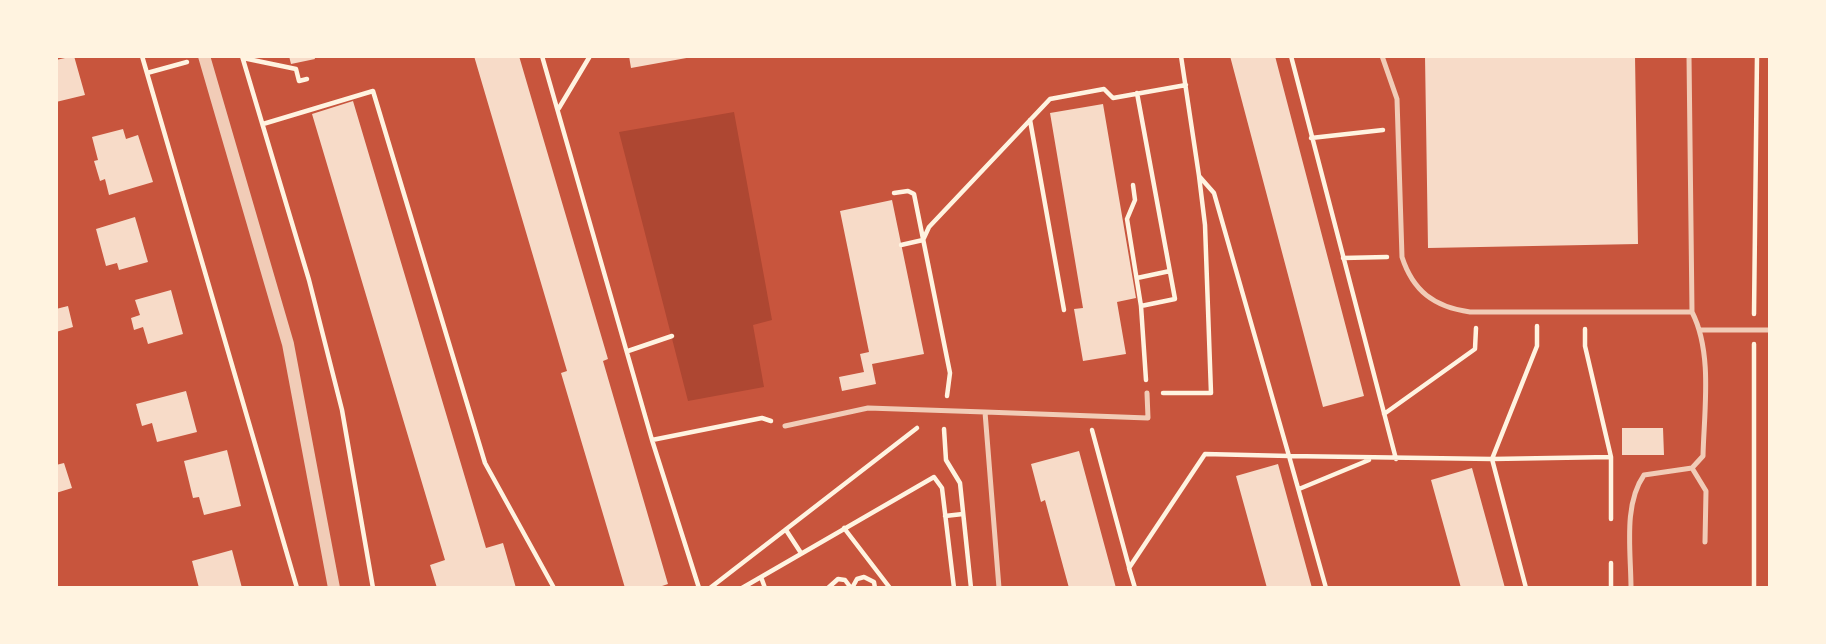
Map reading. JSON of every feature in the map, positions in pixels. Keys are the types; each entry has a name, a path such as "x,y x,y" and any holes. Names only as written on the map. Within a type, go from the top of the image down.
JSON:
{"street":[{"path":"203,57 288,344 334,588"}],"lane":[{"path":"1382,56 1397,99 1402,257 1408,274 1431,301 1451,309 1476,312 1692,312"},
{"path":"1631,588 1631,510 1634,489 1644,475 1692,468 1703,456 1705,397 1701,330 1692,312 1689,56"},
{"path":"1701,330 1770,330"},
{"path":"785,426 869,408 1148,418 1147,393"},
{"path":"985,412 999,588"},
{"path":"1692,468 1706,491 1705,542"}],"path":[{"path":"142,56 297,588"},
{"path":"542,56 652,440 699,588"},
{"path":"558,109 590,56"},
{"path":"1133,185 1136,200 1127,219 1142,306 1147,393 1211,393 1205,225 1181,56"},
{"path":"1291,56 1396,459"},
{"path":"307,79 299,81 296,69 242,57 309,280 342,410 373,588"},
{"path":"147,73 190,61"},
{"path":"923,240 929,227 1050,99 1104,89 1113,98 1186,85"},
{"path":"263,124 373,91 485,463 554,588"},
{"path":"1137,93 1175,299 1142,306"},
{"path":"1030,119 1064,310"},
{"path":"1311,138 1358,131 1398,130"},
{"path":"1199,176 1214,193 1326,588"},
{"path":"894,193 908,191 914,194 950,373"},
{"path":"901,245 923,240"},
{"path":"1343,258 1402,257"},
{"path":"1137,278 1170,271"},
{"path":"1526,588 1492,459 1537,346 1536,311"},
{"path":"1384,414 1475,349 1476,312"},
{"path":"1129,568 1205,454 1372,459 1611,457 1585,346 1585,312"},
{"path":"628,351 672,337"},
{"path":"1088,416 1135,588"},
{"path":"652,440 762,418 785,426"},
{"path":"710,588 917,428 927,428"},
{"path":"936,429 946,429 946,460 960,483 971,588"},
{"path":"1298,489 1372,459"},
{"path":"742,588 930,477 937,478 941,484 954,588"},
{"path":"945,516 963,514"},
{"path":"844,528 890,588"},
{"path":"786,530 801,554"},
{"path":"828,588 838,579 845,580 851,588 860,577 875,585 881,576"},
{"path":"761,577 765,588"}],"shaded area":[{"path":"734,112 772,320 753,325 764,387 688,401 619,132"}],"building":[{"path":"74,56 85,95 56,102 56,60"},
{"path":"289,56 314,56 315,59 291,64"},
{"path":"474,56 519,56 608,359 603,361 668,584 656,588 625,588 561,373 567,371"},
{"path":"629,56 692,56 692,57 631,68"},
{"path":"1230,56 1275,56 1364,396 1323,407"},
{"path":"1425,56 1635,56 1638,244 1428,248"},
{"path":"353,101 486,548 503,543 516,588 437,588 430,565 445,560 312,114"},
{"path":"1103,104 1136,298 1117,302 1126,354 1083,361 1074,309 1083,308 1050,113"},
{"path":"123,129 126,139 138,135 153,182 109,195 105,179 100,181 94,161 98,160 92,137"},
{"path":"892,200 924,354 872,364 876,384 842,391 839,377 864,372 860,354 869,352 840,211"},
{"path":"135,217 148,262 119,270 117,263 106,266 96,229"},
{"path":"171,290 183,334 148,344 143,327 134,330 131,318 140,315 135,300"},
{"path":"68,306 73,327 56,332 56,309"},
{"path":"186,391 197,432 157,442 152,423 142,426 136,404"},
{"path":"1622,428 1663,428 1664,455 1622,455"},
{"path":"227,450 241,506 204,515 199,497 193,498 184,461"},
{"path":"1079,451 1116,588 1069,588 1045,500 1041,502 1031,464"},
{"path":"64,463 72,488 56,493 56,465"},
{"path":"1278,464 1312,588 1267,588 1236,476"},
{"path":"1472,468 1505,588 1461,588 1431,480"},
{"path":"232,550 242,588 199,588 192,561"}]}
